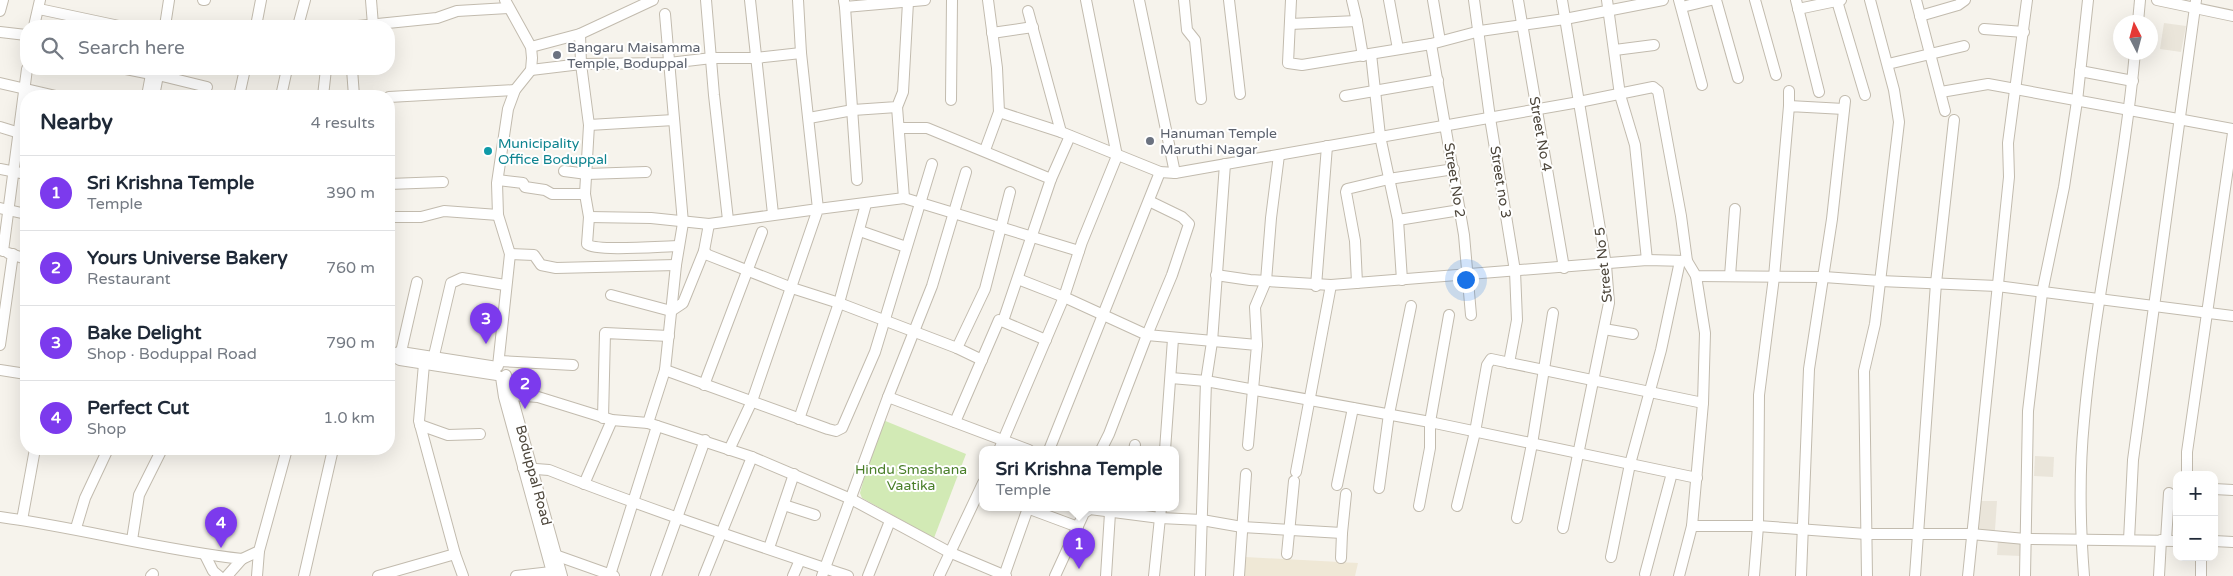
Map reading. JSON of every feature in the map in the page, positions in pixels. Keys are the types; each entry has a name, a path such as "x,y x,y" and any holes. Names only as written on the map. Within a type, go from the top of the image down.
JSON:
{"street":[{"path":"0,11 3,0"},
{"path":"159,20 162,0"},
{"path":"166,20 168,0"},
{"path":"257,20 261,0"},
{"path":"300,20 305,0"},
{"path":"371,0 373,20"},
{"path":"531,47 580,34 653,0"},
{"path":"706,0 728,220"},
{"path":"750,0 773,214"},
{"path":"729,450 752,401 818,209 801,53 798,0"},
{"path":"857,180 844,4 924,0"},
{"path":"951,100 952,0"},
{"path":"984,150 999,112 997,68 988,0"},
{"path":"1001,446 1064,297 1079,251 1117,156 1086,0"},
{"path":"1139,0 1175,173"},
{"path":"1184,0 1187,30 1195,40 1201,99"},
{"path":"1229,0 1240,94"},
{"path":"1291,0 1288,63 1309,64 1663,0"},
{"path":"1352,0 1375,92 1380,136 1398,220 1402,280"},
{"path":"1389,0 1398,49"},
{"path":"1433,0 1436,42"},
{"name":"Street no 3","path":"1474,0 1480,32 1490,118 1515,271 1517,320 1510,364"},
{"name":"Street No 4","path":"1518,0 1564,268"},
{"name":"Street No 5","path":"1562,0 1606,265 1609,303 1563,528"},
{"path":"1607,0 1620,95 1635,145 1647,260"},
{"path":"1702,85 1681,3 1711,0"},
{"path":"1716,0 1738,78"},
{"path":"1755,0 1776,75"},
{"path":"1820,92 1797,4 1839,0 1864,95"},
{"path":"1867,576 1864,371 1875,324 1899,122 1888,64 1870,0"},
{"path":"1916,0 1945,111"},
{"path":"1920,16 1958,5 1966,0"},
{"path":"1968,576 2009,177 2008,143 2027,0"},
{"path":"2025,576 2028,411 2042,292 2064,187 2077,101 2088,0"},
{"path":"2139,15 2140,0"},
{"path":"2157,0 2195,4 2233,16"},
{"path":"904,198 897,107 903,92 908,2"},
{"path":"35,20 39,4 96,20"},
{"path":"395,22 437,18 457,11 506,4 531,47 531,70 581,64 669,63 712,58 756,58 801,53"},
{"path":"2129,540 2133,460 2195,4"},
{"path":"1003,321 1065,134 1028,11"},
{"path":"555,555 612,575 634,503 664,370 683,222 665,14"},
{"path":"1290,24 1357,21"},
{"path":"992,33 1033,27"},
{"path":"1984,29 2024,32"},
{"path":"0,32 20,34"},
{"path":"580,34 581,64 589,126 585,194 589,217 587,239 590,246 611,248 679,246"},
{"name":"Street No 2","path":"1436,42 1438,80 1464,235 1471,315"},
{"path":"1615,50 1654,44"},
{"path":"1888,64 1964,46"},
{"path":"2084,576 2081,539 2084,422 2092,349 2130,110 2134,60"},
{"name":"Boduppal Road","path":"531,70 514,90 508,109 498,180 498,215 510,254 505,285 500,370 555,555 555,575"},
{"path":"2080,71 2133,81"},
{"path":"24,89 26,75"},
{"path":"149,90 154,75"},
{"path":"154,90 155,75"},
{"path":"165,75 207,87"},
{"path":"240,90 243,75"},
{"path":"282,90 286,75"},
{"path":"324,90 325,75"},
{"path":"352,75 354,90"},
{"path":"1345,96 1438,80"},
{"path":"0,83 29,90"},
{"path":"1941,92 1988,84 2233,129"},
{"path":"999,112 1065,134 1160,172 1175,173 1620,95 1653,87 1658,91 1681,216 1684,261 1630,464 1610,557"},
{"path":"395,97 514,90"},
{"path":"1754,576 1758,526 1759,395 1774,277 1789,91"},
{"path":"1789,106 1844,105 1824,277 1809,369 1801,576"},
{"path":"809,118 853,110 897,107"},
{"path":"589,126 674,120"},
{"path":"1915,576 1936,283 1954,120"},
{"path":"0,128 20,133"},
{"path":"899,128 927,128 1051,179"},
{"path":"2187,471 2187,452 2233,133"},
{"path":"0,345 5,252 4,209 20,142"},
{"path":"1316,286 1327,146"},
{"path":"1248,445 1257,346 1255,306 1266,281 1279,155"},
{"path":"664,370 828,430 842,428 875,352 932,164"},
{"path":"1200,576 1206,381 1212,342 1225,164"},
{"path":"0,168 20,173"},
{"path":"1357,283 1355,241 1346,192 1350,187 1454,169"},
{"path":"564,171 587,174 646,172"},
{"path":"823,572 888,397 932,286 966,172"},
{"path":"1051,446 1160,172"},
{"path":"498,180 523,183 525,187 545,190 552,194 585,194"},
{"path":"395,184 443,182"},
{"path":"957,348 985,289 1010,192"},
{"path":"589,217 651,218 709,224 904,198 1079,251"},
{"path":"1103,446 1172,275 1189,224 1182,216 1149,200"},
{"path":"799,419 839,302 866,204"},
{"path":"4,209 20,213"},
{"path":"1398,220 1460,210"},
{"path":"1730,276 1735,210"},
{"path":"395,217 421,217 444,211 498,215"},
{"path":"672,311 682,303 704,251 709,224"},
{"path":"860,231 906,247"},
{"path":"704,385 762,232"},
{"path":"704,251 708,255 747,271 792,288 839,302 957,348 982,360"},
{"path":"5,252 20,257"},
{"path":"510,254 534,255 541,265 556,268 676,265"},
{"path":"1216,275 1316,286 1606,265 1647,260 1684,261 1696,276 1705,333 1703,403 1692,526 1680,576"},
{"path":"1696,276 1824,277 1998,286 2233,316"},
{"path":"463,576 455,554 420,425 420,398 451,283 462,278 505,285"},
{"path":"1018,279 1104,314 1147,335 1257,346"},
{"path":"401,352 417,282"},
{"path":"1287,554 1295,477 1330,285"},
{"path":"610,295 672,311"},
{"path":"1380,488 1389,414 1411,306"},
{"path":"1517,518 1532,444 1553,314"},
{"path":"1419,506 1430,448 1430,422 1449,316"},
{"path":"955,422 999,320 1046,340"},
{"path":"1604,329 1633,334"},
{"path":"584,484 607,419 605,333 669,336"},
{"path":"1165,446 1173,339"},
{"path":"395,353 401,352 430,362"},
{"path":"395,357 400,360 500,370 573,365"},
{"path":"1457,506 1476,432 1487,365 1491,359 1703,403"},
{"path":"0,370 20,373"},
{"name":"Boduppal Road","path":"500,370 513,395 528,468 555,575"},
{"path":"1171,378 1206,381 1309,398 1696,478"},
{"path":"513,395 538,397 607,419 653,424 752,457 851,499 949,552 1005,576 1027,511"},
{"path":"888,397 1020,446"},
{"path":"1337,485 1353,408"},
{"path":"420,425 448,435 480,434"},
{"path":"656,576 705,440"},
{"path":"22,520 34,455"},
{"path":"76,528 85,498 105,455"},
{"path":"132,540 140,495 159,455"},
{"path":"257,576 259,551 285,455"},
{"path":"304,576 332,455"},
{"path":"704,576 752,457"},
{"path":"528,468 549,470 634,503 722,534 769,548 800,560 823,572 848,576"},
{"path":"1645,574 1672,473"},
{"path":"769,548 794,474"},
{"path":"1239,576 1246,474"},
{"path":"2218,490 2233,490"},
{"path":"939,576 979,491"},
{"path":"2159,576 2169,493"},
{"path":"1341,558 1346,494"},
{"path":"784,505 815,515"},
{"path":"1036,511 1078,527"},
{"path":"1055,576 1084,514 1088,511"},
{"path":"1100,511 1110,513 1132,511 1160,513 1242,527 1342,533"},
{"path":"1106,576 1110,513"},
{"path":"1154,576 1160,513"},
{"path":"0,516 76,528 205,555 242,560"},
{"path":"868,576 890,520"},
{"path":"1692,526 1804,528 1866,534 1971,534 2025,539 2173,540"},
{"path":"2218,541 2233,542"},
{"path":"227,576 242,560 259,551"},
{"path":"378,576 455,554"},
{"path":"205,555 213,571 219,576"},
{"path":"793,576 800,560"},
{"path":"2201,561 2201,576"},
{"path":"516,576 555,575"}],"shaded area":[{"path":"2164,23 2186,26 2181,52 2160,49"},
{"path":"2035,456 2054,457 2053,477 2034,476"},
{"path":"1977,501 1997,501 1995,530 1975,532"},
{"path":"1998,540 2022,542 2021,556 1997,555"},
{"path":"1245,557 1358,563 1355,576 1243,576"}],"green space":[{"name":"Hindu Smashana Vaatika","path":"883,420 966,454 934,538 862,498 860,493 873,445"}],"place":[{"name":"Bangaru Maisamma Temple, Boduppal","path":"557,55"},
{"name":"Hanuman Temple Maruthi Nagar","path":"1150,141"},
{"name":"Municipality Office Boduppal","path":"488,151"},
{"name":"Bake Delight","path":"486,344"},
{"name":"Yours Universe Bakery","path":"525,409"},
{"name":"Perfect Cut","path":"221,548"},
{"name":"Sri Krishna Temple","path":"1079,569"}]}
